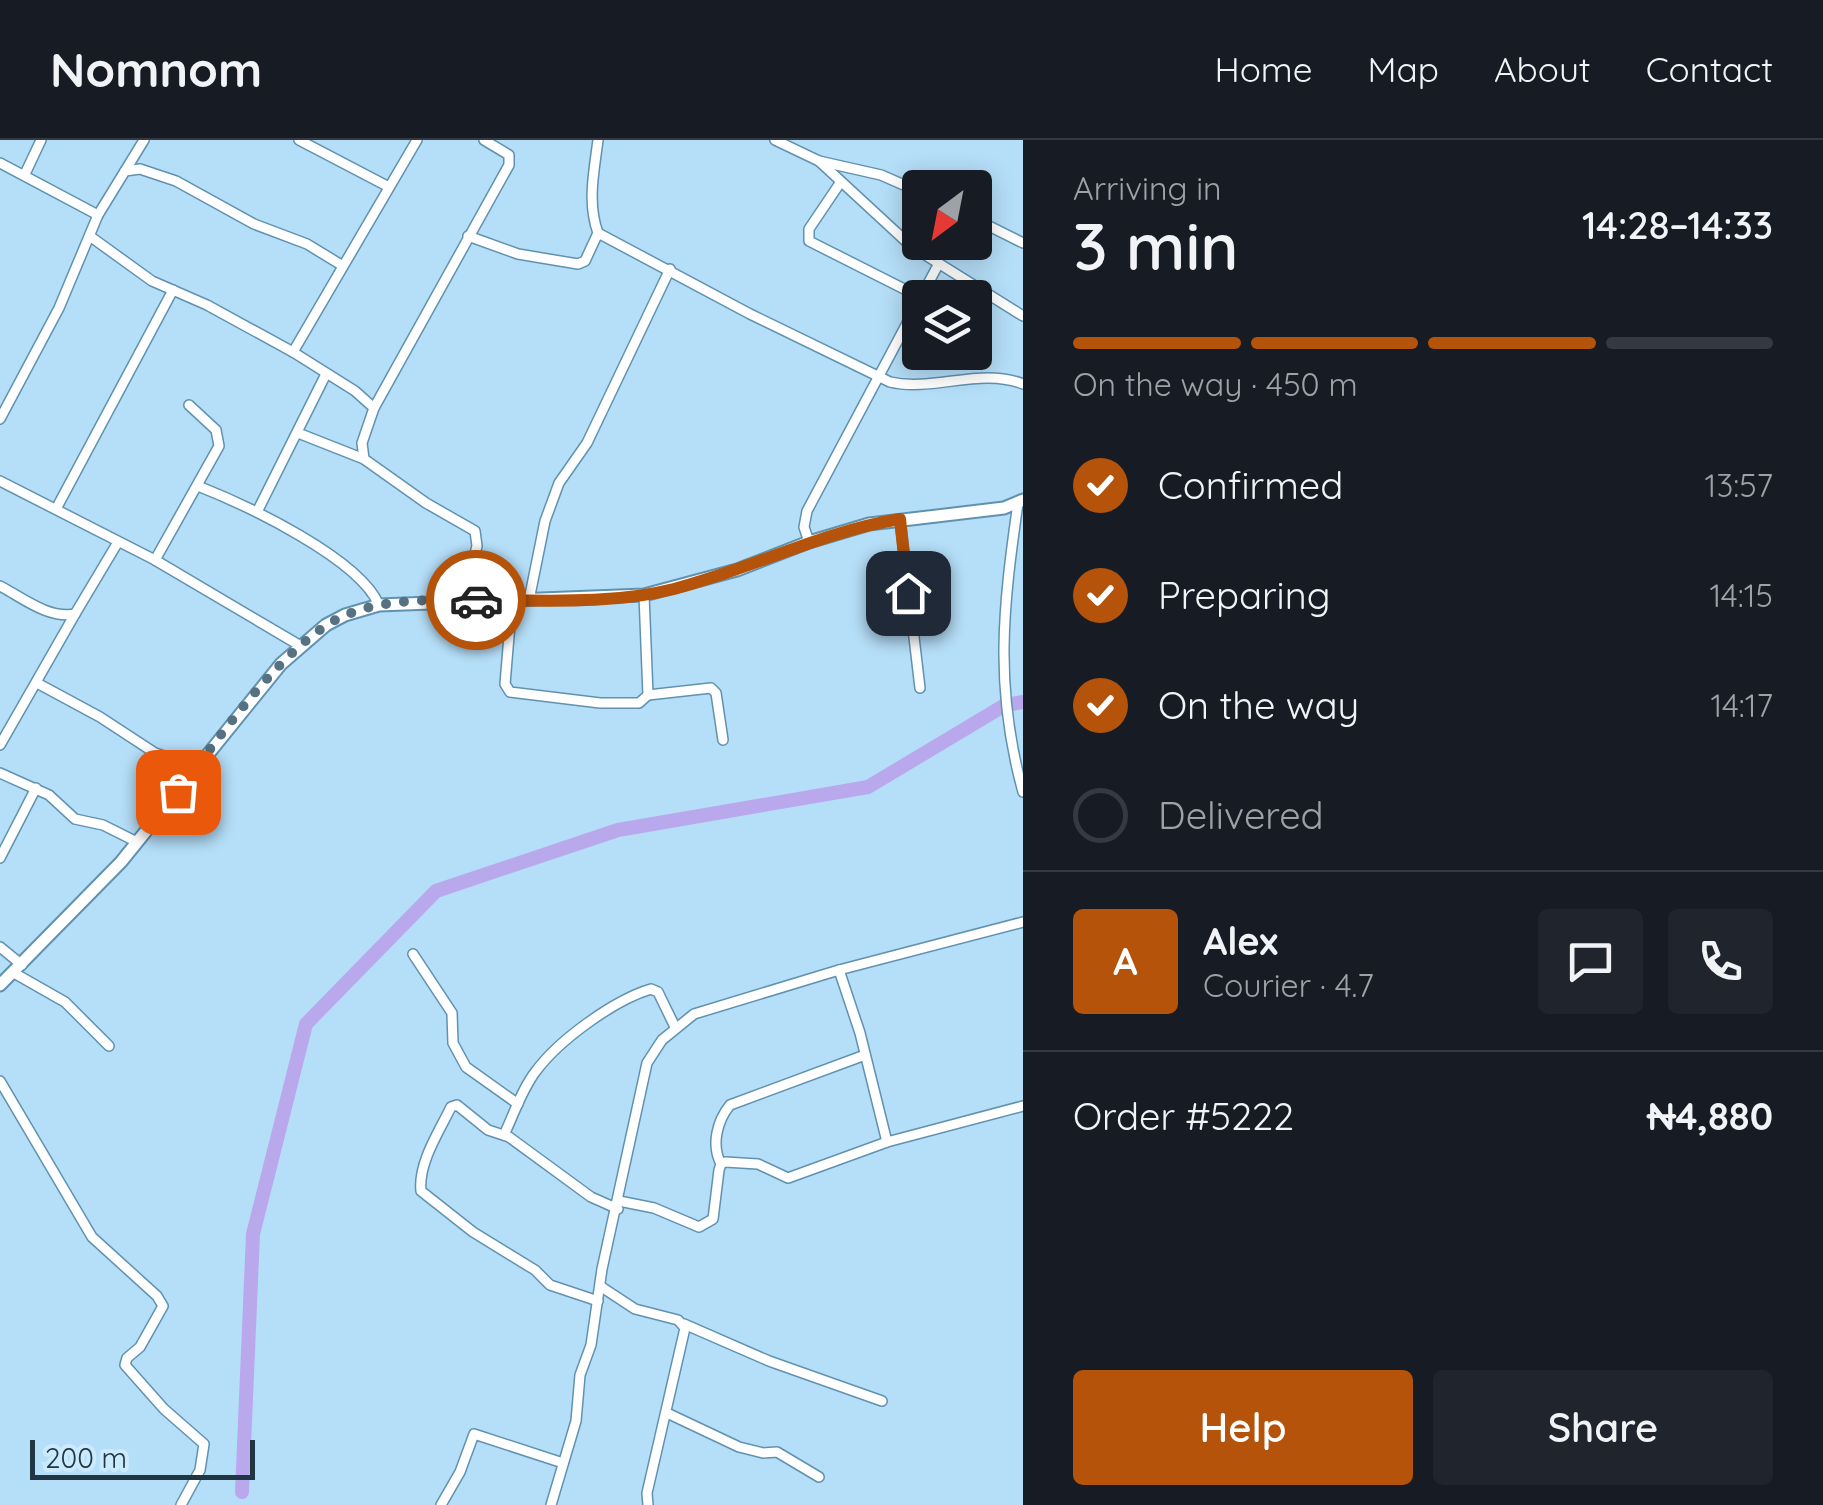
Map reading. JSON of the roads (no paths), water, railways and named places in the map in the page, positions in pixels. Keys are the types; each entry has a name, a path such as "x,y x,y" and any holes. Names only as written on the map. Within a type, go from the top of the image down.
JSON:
{"main road":[{"path":"0,986 137,842 299,645 344,615 379,605 644,595 737,570 869,524 1021,502"}],"street":[{"path":"24,174 41,140"},
{"path":"0,419 59,308 98,215 144,140"},
{"path":"299,140 389,187"},
{"path":"293,352 417,140"},
{"path":"364,459 362,443 374,408 509,164 509,154 484,140"},
{"path":"598,140 591,189 598,232 798,339 899,384 998,378 1023,384"},
{"path":"775,140 819,161 881,175 902,184"},
{"path":"819,161 899,236 938,265 1023,316"},
{"path":"0,163 98,215"},
{"path":"125,171 140,169 176,181 254,224 307,244 344,266"},
{"path":"840,182 809,229 809,241 902,288"},
{"path":"992,227 1023,243"},
{"path":"468,236 504,250 578,264 585,262 598,232"},
{"path":"90,237 152,282 293,352 355,390 374,408"},
{"path":"930,280 938,265"},
{"path":"529,600 545,522 560,483 587,443 670,269"},
{"path":"56,510 173,290"},
{"path":"809,542 804,527 807,511 902,333"},
{"path":"257,512 326,374"},
{"path":"155,560 219,446 216,430 189,405"},
{"path":"298,433 364,459 426,503 475,531 477,546 463,600"},
{"path":"0,482 155,560 299,645"},
{"path":"198,486 301,535 357,577 379,605"},
{"path":"1021,502 1006,580 1002,636 1010,743 1023,792"},
{"path":"900,519 920,688"},
{"path":"0,746 118,542"},
{"path":"0,586 41,609 62,616 76,614"},
{"path":"644,595 648,695"},
{"path":"512,600 505,684 510,692 639,703 648,695 711,688 716,693 723,740"},
{"path":"37,684 100,716 160,756 197,766"},
{"path":"0,773 55,799 75,818 102,825 137,842"},
{"path":"0,858 36,788"},
{"path":"551,1505 576,1420 580,1376 591,1345 600,1286 652,1052 675,1027 704,1010 1023,922"},
{"path":"0,947 18,969 65,1002 109,1046"},
{"path":"413,954 452,1013 453,1044 466,1067 518,1104"},
{"path":"839,970 887,1142"},
{"path":"504,1134 535,1072 578,1030 648,989 658,992 675,1027"},
{"path":"598,1301 550,1285 535,1270 473,1232 421,1191 432,1144 454,1106 488,1130 504,1134 591,1196 618,1205 654,1208 687,1225 706,1225 713,1219 720,1164 716,1150 720,1118 730,1105 865,1055"},
{"path":"0,1081 92,1237 164,1306 140,1347 124,1365 204,1444 200,1470 181,1505"},
{"path":"720,1164 758,1164 788,1178 887,1142 1023,1106"},
{"path":"600,1286 635,1309 684,1324 770,1361 882,1401"},
{"path":"648,1505 647,1493 685,1334 684,1324"},
{"path":"667,1413 739,1447 754,1452 778,1452 818,1476"},
{"path":"441,1505 460,1472 474,1434 562,1463"}],"waterway":[{"path":"242,1492 253,1234 306,1024 436,891 618,830 868,787 1005,705 1023,702"}]}
